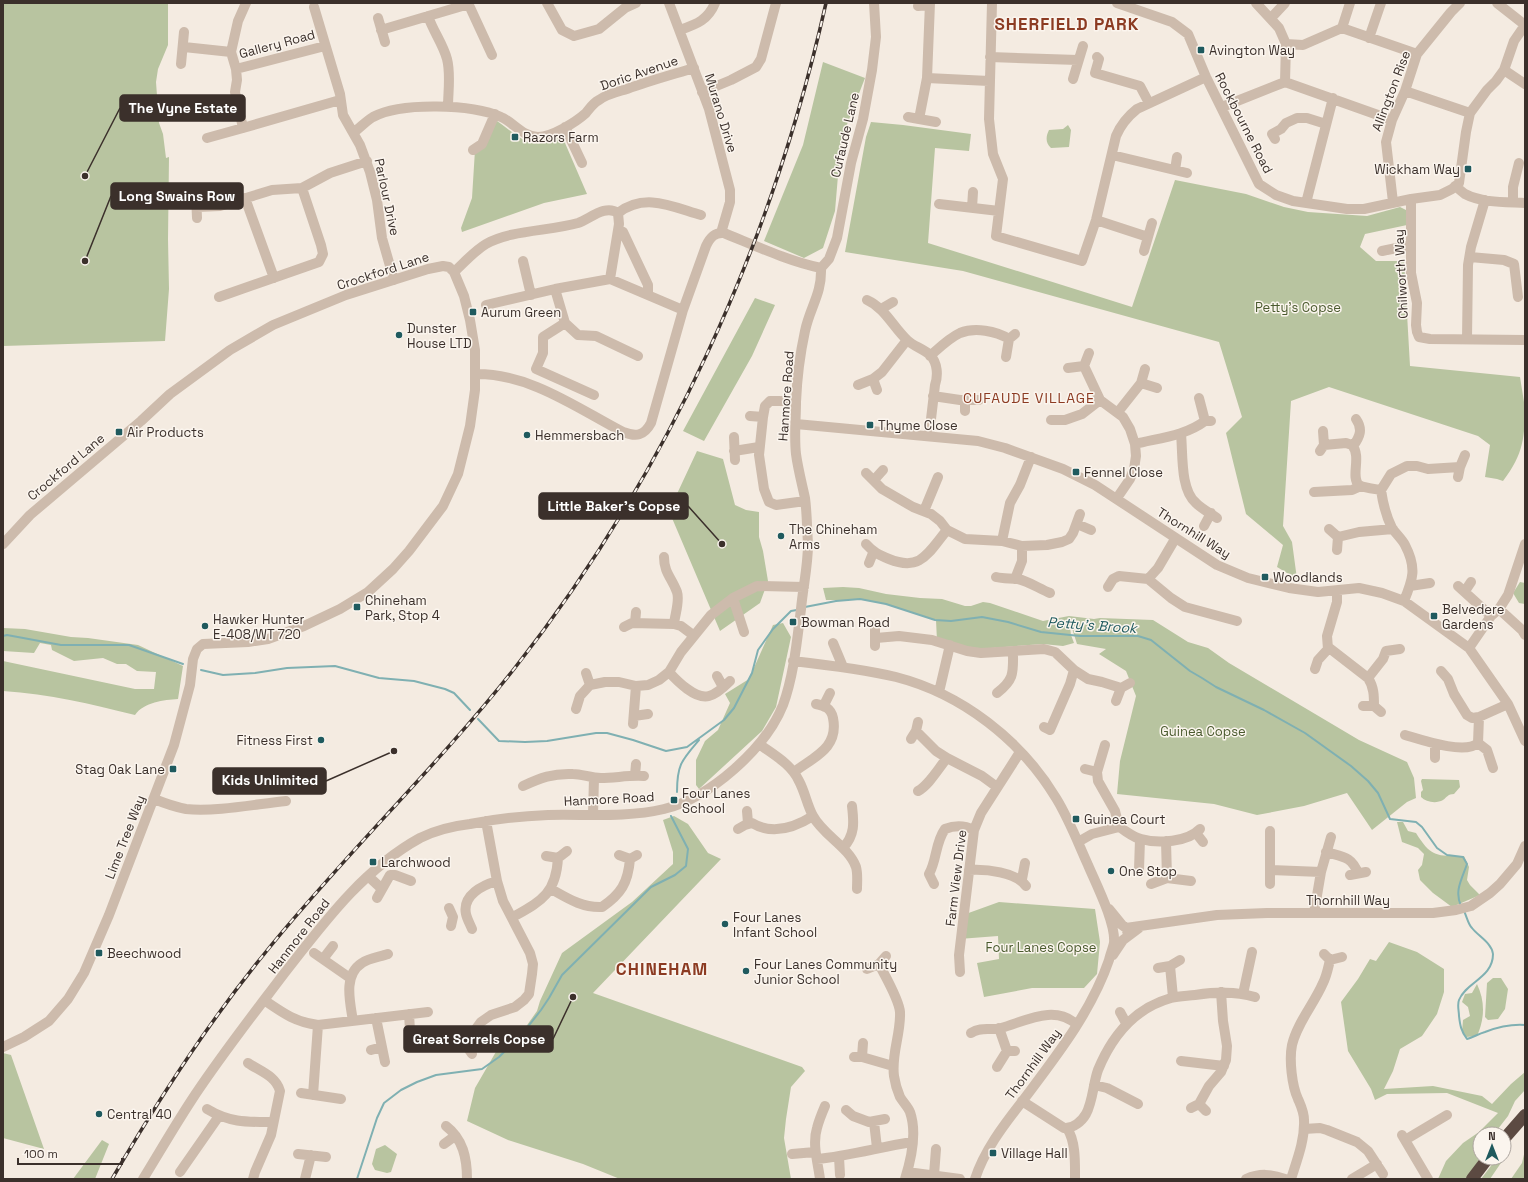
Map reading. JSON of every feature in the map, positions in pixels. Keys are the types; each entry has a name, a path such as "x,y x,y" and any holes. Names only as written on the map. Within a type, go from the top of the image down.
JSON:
{"highway":[{"path":"1512,1130 1525,1115"},
{"path":"1472,1179 1482,1166"}],"street":[{"path":"243,128 235,92 238,80 231,52 238,21 246,3"},
{"path":"547,3 562,30 574,36 599,29 625,8 636,3"},
{"name":"Murano Drive","path":"670,3 709,109 730,190 730,202 722,233"},
{"path":"680,30 706,19 712,11 715,3"},
{"path":"702,92 731,80 756,66 761,59 776,3"},
{"name":"Cufaude Lane","path":"821,268 829,259 837,238 851,163 863,119 872,70 876,37 874,3"},
{"path":"992,3 988,119 993,154 1003,179 996,236 1082,261 1096,220 1116,136 1121,125 1127,117 1137,109 1206,77"},
{"name":"Rockbourne Road","path":"1117,3 1172,22 1188,34 1206,77 1259,184 1276,195 1306,203 1347,209 1364,209 1393,202 1440,195 1450,191 1455,186"},
{"path":"1256,3 1279,28 1286,44 1285,82"},
{"path":"1271,18 1285,3"},
{"path":"1342,28 1350,3"},
{"path":"1369,38 1381,3"},
{"name":"Allington Rise","path":"1393,202 1386,142 1392,120 1405,91 1417,54 1460,3"},
{"path":"1497,3 1525,25 1514,41 1504,70 1470,113 1459,183 1455,186 1465,194 1485,200 1525,203"},
{"path":"381,30 469,4 492,55"},
{"path":"918,6 930,4 927,78 919,119"},
{"name":"Parlour Drive","path":"314,7 345,120 354,132 367,161 377,200 382,238 394,280"},
{"path":"428,16 431,26 447,59 449,70 448,107"},
{"path":"378,18 384,42"},
{"path":"1286,44 1303,44 1342,28 1417,54"},
{"path":"182,64 184,32"},
{"name":"Gallery Road","path":"236,69 325,46"},
{"path":"1073,79 1083,46"},
{"path":"184,47 231,52"},
{"path":"1097,57 1099,59 1095,73 1140,86 1149,103"},
{"path":"990,58 1078,60"},
{"name":"Doric Avenue","path":"354,132 373,117 382,114 402,109 448,107 466,108 495,114 509,120 528,134 537,137 549,135 573,123 594,103 609,94 694,68"},
{"path":"1504,70 1525,84"},
{"path":"927,78 989,80"},
{"path":"1222,107 1285,82 1392,120"},
{"path":"1405,91 1470,113"},
{"path":"1306,203 1333,98"},
{"path":"207,138 340,100"},
{"path":"474,150 482,144 495,114"},
{"path":"908,117 936,122"},
{"path":"1275,139 1272,134 1281,129 1286,123 1297,118 1307,118 1326,124"},
{"path":"565,127 582,163"},
{"path":"1112,155 1187,173"},
{"path":"1175,170 1177,157"},
{"path":"196,195 197,213 272,190 302,188 330,173 367,161"},
{"path":"1512,202 1519,163"},
{"path":"219,297 312,266 319,262 323,254 321,244 302,188"},
{"path":"972,208 973,192"},
{"path":"245,198 274,278"},
{"name":"Chilworth Way","path":"1411,199 1411,273 1417,303 1416,325 1418,335 1424,339 1525,340"},
{"path":"1468,339 1470,257 1476,227 1485,200"},
{"path":"618,213 635,204 659,202 701,215"},
{"path":"940,204 999,211"},
{"path":"618,213 614,210 608,211 594,214 580,222 502,237 486,244 458,269 470,320 475,350 475,374 490,374 513,378 532,384 623,432 637,435 647,430 651,423 683,310 708,242 715,234 722,233 764,250 810,266 821,268"},
{"path":"610,279 618,230 618,213"},
{"path":"1096,220 1148,237"},
{"path":"1144,251 1152,223"},
{"path":"618,230 622,232 648,285 648,295"},
{"path":"1382,251 1411,245"},
{"path":"1470,257 1504,260 1514,264 1518,297"},
{"path":"523,261 531,295"},
{"name":"Crockford Lane","path":"3,544 30,515 141,421 170,394 230,350 287,318 346,295 443,266 458,269"},
{"name":"Hanmore Road","path":"148,1178 191,1101 264,1000 329,917 368,876 397,852 428,834 452,827 486,821 544,815 646,813 681,804 719,781 744,761 759,744 783,704 793,662 804,587 808,547 805,501 796,453 797,392 800,357 806,328 822,281 821,268"},
{"path":"486,305 556,289 610,279 683,310"},
{"path":"227,283 230,293"},
{"path":"556,289 565,322 578,335 596,336 638,356"},
{"path":"867,300 874,303 907,340 930,356 936,366 937,377 929,436"},
{"path":"881,310 893,302"},
{"path":"565,322 543,337 543,353 536,369 594,395"},
{"path":"930,356 960,333 970,330 1012,337 1006,357"},
{"path":"856,384 873,379 882,372 907,340"},
{"path":"1089,353 1084,366 1100,400 1118,412 1130,429 1135,444 1136,456 1132,474 1117,498"},
{"path":"1068,368 1084,366"},
{"path":"1118,412 1141,383 1145,369"},
{"name":"Lime Tree Way","path":"3,1047 24,1037 49,1021 74,992 84,973 109,915 174,745 182,721 190,685 193,659 197,649 203,644 248,642 268,638 304,626 340,609 368,592 393,569 443,506 455,480 470,426 474,402 475,374"},
{"path":"873,379 877,390"},
{"path":"1141,383 1158,388"},
{"path":"934,396 965,406 979,400"},
{"path":"1135,444 1181,434 1208,421 1199,398"},
{"path":"1051,420 1064,424 1086,412 1100,400"},
{"path":"789,401 770,401 765,406 758,455 764,489 769,502 776,505 805,501"},
{"path":"750,416 763,418"},
{"path":"1353,446 1360,435 1360,426 1356,419"},
{"name":"Thornhill Way","path":"796,424 978,441 1005,448 1063,469 1095,485 1217,565 1248,578 1289,588 1318,592 1359,588 1382,593 1404,601 1469,648 1508,704 1525,740"},
{"path":"1323,432 1322,448 1346,443 1353,446 1357,457 1356,480 1360,486"},
{"path":"1181,434 1185,485 1190,497 1196,504 1214,515 1204,526"},
{"path":"734,437 734,455 759,446"},
{"path":"1404,601 1413,575 1412,562 1405,545 1393,529 1384,509 1381,490 1391,474 1407,466 1459,472 1465,455"},
{"path":"1002,541 1010,503 1020,485 1031,457"},
{"path":"874,480 883,470"},
{"path":"866,473 882,489 913,507 931,514 940,521 947,530 965,539 1002,541 1022,546 1047,545 1069,539 1079,519 1091,530"},
{"path":"924,511 938,477"},
{"path":"1314,492 1352,490 1360,486 1381,490"},
{"path":"1329,529 1338,537"},
{"path":"1338,537 1359,532 1393,529"},
{"path":"866,544 874,553 898,563 912,564 923,558 947,530"},
{"path":"1337,550 1338,537"},
{"path":"1148,579 1158,568 1176,538"},
{"path":"1469,648 1508,595 1513,584 1525,544"},
{"path":"1016,579 1022,561 1022,546"},
{"path":"869,563 874,553"},
{"path":"653,568 664,561 667,575 677,594 674,624"},
{"path":"1108,587 1113,579 1119,576 1148,579 1170,598 1185,607 1220,620 1237,621"},
{"path":"996,577 1007,580 1016,579 1048,590"},
{"path":"1471,582 1461,589 1522,630 1525,635"},
{"path":"1410,586 1430,583"},
{"path":"576,709 580,696 590,685 605,682 619,682 636,686 648,685 669,672 693,635 710,615 733,598 756,586 804,587"},
{"path":"1316,662 1326,652 1328,647 1327,636 1337,602 1337,590"},
{"path":"733,598 744,632"},
{"path":"635,623 636,612"},
{"path":"624,627 635,623 674,624 681,626 693,635"},
{"path":"874,626 876,642 899,636 932,640 967,651 981,653 1044,649 1055,652 1074,670 1088,679 1121,688"},
{"path":"833,643 843,667"},
{"path":"939,692 950,645"},
{"path":"1328,647 1368,678 1372,684 1377,709 1363,706"},
{"path":"1368,678 1383,659 1383,648 1400,649"},
{"path":"997,693 1004,688 1013,672 1013,652"},
{"path":"793,662 843,667 897,678 939,692 971,710 994,727 1036,769 1056,799 1078,842 1104,903 1121,933"},
{"path":"1044,727 1050,730 1070,684 1074,670"},
{"path":"1441,671 1452,683 1467,715 1472,718 1479,717 1508,704"},
{"path":"669,672 680,685 705,696 710,696 727,684 717,676"},
{"path":"586,673 590,685"},
{"path":"1116,701 1121,688 1130,683"},
{"path":"636,686 634,720 648,714"},
{"path":"794,772 825,749 833,740 834,731 832,712 820,705 830,693"},
{"path":"1478,743 1479,717"},
{"path":"915,731 936,751 982,776 997,787"},
{"path":"1405,735 1435,744 1456,748 1467,748 1475,746 1478,743"},
{"path":"1478,743 1487,750 1493,768"},
{"path":"759,744 782,760 794,772 800,782 813,816 832,839 843,848 852,859 856,868 857,889"},
{"path":"1435,744 1435,758"},
{"path":"1105,745 1097,772 1098,781 1115,812 1119,827"},
{"name":"Farm View Drive","path":"960,972 959,955 974,830 981,813 1020,752"},
{"path":"918,791 925,787 932,787 932,777 947,758"},
{"path":"523,786 537,774 574,774 594,778 639,776 636,764"},
{"path":"1085,769 1097,772"},
{"path":"593,815 594,778"},
{"path":"154,799 180,807 209,809 286,801"},
{"path":"843,848 848,842 853,830 851,804"},
{"path":"747,811 748,823"},
{"path":"738,829 748,823 752,823 771,830 794,826 813,816"},
{"path":"465,1044 481,1022 491,1015 515,1006 524,1000 529,994 533,964 530,953 513,917 503,901 497,881 486,821"},
{"path":"934,884 926,872 934,866 938,843 945,829 952,826 967,826 974,830"},
{"path":"1078,842 1092,834 1119,827 1140,839 1166,841 1179,839 1198,831 1203,842"},
{"path":"1270,832 1267,847 1271,870 1270,884"},
{"path":"1314,913 1321,872 1331,837"},
{"path":"1139,870 1140,839"},
{"path":"1166,841 1167,878"},
{"name":"Thornhill Way","path":"975,1179 992,1144 1077,1025 1095,993 1121,933 1143,927 1217,915 1267,912 1433,912 1456,910 1471,906 1500,884 1517,864 1525,846"},
{"path":"546,856 558,858 567,851"},
{"path":"1326,852 1351,860 1358,874"},
{"path":"550,889 575,903 586,906 602,907 619,894 626,882 633,857 619,855"},
{"path":"513,917 538,902 550,889 558,866 558,858"},
{"path":"969,870 982,869 995,871 1024,883 1025,863"},
{"path":"1271,870 1321,872"},
{"path":"368,876 379,894 390,875 395,875 411,881"},
{"path":"1151,884 1167,878 1191,881"},
{"path":"473,932 466,913 468,900 475,891 483,885 497,881"},
{"path":"451,917 466,913"},
{"path":"323,959 333,946"},
{"path":"1243,994 1254,952"},
{"path":"314,953 350,978"},
{"path":"353,1021 350,1001 350,978 354,970 361,963 389,955"},
{"path":"867,969 879,964 886,956"},
{"path":"1291,1179 1299,1153 1304,1129 1303,1112 1298,1099 1290,1060 1292,1045 1296,1032 1324,982 1327,957 1342,957"},
{"path":"1158,968 1170,966 1180,960"},
{"path":"879,964 893,990 900,1011 893,1066 896,1085 912,1120 912,1142 906,1176 934,1176 960,1179"},
{"path":"1170,966 1173,997"},
{"path":"1199,1108 1209,1086 1224,1066 1227,1046 1221,992"},
{"path":"1067,1128 1072,1128 1086,1114 1098,1070 1112,1043 1126,1023 1151,1005 1173,997 1221,992 1243,994 1255,997"},
{"path":"264,1000 285,1014 304,1023 318,1025 428,1012"},
{"path":"1120,1012 1126,1023"},
{"path":"409,1014 410,1030"},
{"path":"974,1018 974,1031 1000,1028 1033,1017 1048,1016 1062,1016 1070,1019 1077,1025"},
{"path":"376,1018 385,1062"},
{"path":"313,1095 318,1025"},
{"path":"997,1067 1011,1051 1000,1028"},
{"path":"457,1038 465,1044 472,1054"},
{"path":"863,1043 858,1057 893,1066"},
{"path":"371,1050 382,1047"},
{"path":"1188,1058 1224,1066"},
{"path":"252,1070 274,1079 280,1090 271,1135 253,1179"},
{"path":"1094,1085 1108,1088 1127,1102 1138,1104"},
{"path":"301,1093 341,1099"},
{"path":"1022,1101 1067,1128 1070,1133 1075,1159 1075,1179"},
{"path":"820,1179 816,1155 816,1119 824,1106"},
{"path":"207,1109 219,1116 238,1122 274,1122"},
{"path":"846,1110 853,1116 863,1121 881,1118 877,1148"},
{"path":"1428,1179 1404,1137 1447,1115"},
{"path":"180,1172 219,1116"},
{"path":"446,1126 451,1130 463,1149 466,1158 467,1179"},
{"path":"1304,1129 1320,1128 1349,1138 1368,1151 1383,1174"},
{"path":"444,1144 455,1136"},
{"path":"792,1154 839,1157 912,1142"},
{"path":"934,1176 936,1149"},
{"path":"298,1154 326,1157"},
{"path":"305,1179 311,1156"},
{"path":"191,1157 199,1165"},
{"path":"839,1157 840,1175"},
{"path":"1352,1179 1377,1164"},
{"path":"1246,1179 1256,1175 1266,1174 1285,1179"}],"green space":[{"path":"3,3 168,3 168,45 158,69 156,82 159,123 163,134 166,158 169,157 169,289 165,341 3,346"},
{"path":"823,62 865,78 841,140 835,211 823,248 804,258 764,241 803,145"},
{"path":"497,121 519,137 531,143 543,142 562,136 587,194 544,203 462,232 461,228 472,198 475,150"},
{"name":"Petty's Copse","path":"871,122 971,134 969,151 935,148 928,243 1132,307 1175,180 1246,194 1284,207 1308,212 1367,216 1400,207 1406,210 1407,225 1365,234 1360,247 1376,261 1404,261 1410,366 1520,377 1525,403 1525,425 1522,444 1515,462 1503,481 1485,477 1490,445 1478,436 1329,387 1291,401 1283,526 1292,542 1297,579 1277,567 1283,545 1246,514 1226,433 1242,417 1219,342 963,271 845,252 866,137"},
{"path":"1068,125 1071,130 1069,147 1051,148 1047,139 1049,130 1063,129"},
{"path":"755,298 775,305 752,356 704,441 683,431"},
{"path":"697,451 723,459 735,505 746,510 759,512 759,537 768,581 760,603 720,631 669,511"},
{"path":"1520,582 1525,583 1525,604 1519,603 1513,593"},
{"name":"Guinea Copse","path":"823,588 859,588 886,594 942,599 965,606 971,606 983,602 990,603 1043,621 1069,616 1094,619 1153,620 1188,642 1208,648 1229,663 1359,740 1407,762 1414,778 1416,798 1407,802 1372,830 1347,793 1304,806 1257,815 1214,804 1117,794 1120,761 1136,696 1126,671 1099,654 1106,649 1077,644 1069,619 1071,635 1074,643 1063,646 1043,644 979,649 937,641 936,620 886,604 866,600 826,600"},
{"path":"783,623 791,637 776,707 762,731 699,789 696,785 696,760 705,741 718,730 730,703 725,694 749,679 773,625"},
{"path":"3,628 25,629 71,637 138,645 183,666 178,699 149,704 135,715 54,697 3,691 3,661 135,689 154,689 156,672 137,671 126,664 117,664 103,658 74,661 52,650 51,645 40,643 34,653 3,651"},
{"path":"1422,779 1459,780 1460,787 1454,794 1449,795 1443,800 1431,802 1421,797 1421,792 1423,790"},
{"path":"674,816 688,824 708,853 721,859 593,993 802,1067 805,1071 791,1087 784,1138 791,1179 620,1179 583,1164 508,1140 467,1121 475,1088 497,1050 525,1028 537,1011 540,1001 562,953 632,902 673,864 673,852 663,820"},
{"path":"1397,822 1403,822 1408,831 1416,833 1426,847 1435,854 1464,856 1469,867 1467,880 1480,895 1452,907 1433,893 1420,880 1418,870 1422,865 1424,854 1418,848 1402,842"},
{"name":"Four Lanes Copse","path":"999,902 1095,909 1100,942 1097,974 1084,988 1032,988 984,997 977,963 999,959 998,936 959,939 963,915"},
{"path":"1389,942 1417,952 1444,969 1444,992 1437,1014 1422,1036 1400,1049 1393,1071 1384,1089 1433,1086 1482,1096 1492,1104 1525,1072 1525,1090 1515,1101 1508,1116 1500,1126 1485,1126 1498,1113 1447,1093 1387,1094 1375,1100 1371,1089 1348,1051 1341,1002 1358,979 1370,959 1376,961"},
{"path":"1493,978 1501,978 1508,989 1505,1009 1498,1019 1488,1020 1485,1017 1487,983"},
{"path":"1477,984 1483,1003 1482,1023 1477,1036 1466,1037 1462,1032 1463,1020 1470,1016 1468,1007 1462,1002 1465,994 1472,993"},
{"path":"3,1053 11,1055 44,1149 3,1138"},
{"path":"1472,1137 1472,1166 1475,1166 1467,1179 1438,1179 1446,1161 1463,1143"},
{"path":"102,1140 109,1144 95,1179 73,1179"},
{"path":"385,1145 397,1154 391,1172 387,1173 375,1170 372,1164 376,1149"},
{"path":"1525,1150 1525,1179 1511,1179 1522,1163"},
{"path":"1491,1166 1499,1166 1490,1179 1481,1179"}],"waterway":[{"name":"Petty's Brook","path":"805,607 836,601 860,599 886,604 935,620 951,621 982,617 1008,622 1041,632 1080,636 1138,636 1151,640 1190,671 1216,687 1264,710 1305,733 1351,766 1368,781 1378,793 1390,819 1416,822 1422,827 1437,848 1447,855 1463,857 1467,864 1461,880 1458,895 1461,906"},
{"name":"Petty's Brook","path":"478,719 499,741 547,741 596,733 607,733 666,751 687,747 724,720 734,708 752,673 758,650 773,629 791,611 797,610"},
{"path":"3,636 7,635 61,645 129,645 183,664"},
{"path":"201,670 223,675 255,673 287,668 335,666 379,678 414,681 445,689 454,693 470,710"},
{"path":"677,792 679,769 688,753 699,740"},
{"path":"357,1179 377,1118 384,1103 401,1090 417,1082 436,1075 482,1069 499,1057 523,1033 541,1010 562,975 651,887 675,875 686,866 688,849 671,816"},
{"name":"Petty's Brook","path":"1464,911 1471,926 1490,946 1493,954 1489,969 1462,994 1459,1000 1459,1019 1463,1033 1467,1039 1500,1027 1525,1025"}],"railway":[{"path":"112,1179 165,1091 223,1007 295,917 326,881 422,777 514,669 569,595 620,517 666,437 707,354 744,268 776,181 803,93 826,3"}],"place":[{"name":"Avington Way","path":"1201,50"},
{"name":"Razors Farm","path":"515,137"},
{"name":"Wickham Way","path":"1468,169"},
{"name":"The Vyne Estate","path":"85,176"},
{"name":"Long Swains Row","path":"85,261"},
{"name":"Aurum Green","path":"473,312"},
{"name":"Dunster House LTD","path":"399,335"},
{"name":"Thyme Close","path":"870,425"},
{"name":"Air Products","path":"119,432"},
{"name":"Hemmersbach","path":"527,435"},
{"name":"Fennel Close","path":"1076,472"},
{"name":"The Chineham Arms","path":"781,536"},
{"name":"Little Baker's Copse","path":"722,544"},
{"name":"Woodlands","path":"1265,577"},
{"name":"Chineham Park, Stop 4","path":"357,607"},
{"name":"Belvedere Gardens","path":"1434,616"},
{"name":"Bowman Road","path":"793,622"},
{"name":"Hawker Hunter E-408/WT 720","path":"205,626"},
{"name":"Fitness First","path":"321,740"},
{"name":"Kids Unlimited","path":"394,751"},
{"name":"Stag Oak Lane","path":"173,769"},
{"name":"Four Lanes School","path":"674,800"},
{"name":"Guinea Court","path":"1076,819"},
{"name":"Larchwood","path":"373,862"},
{"name":"One Stop","path":"1111,871"},
{"name":"Four Lanes Infant School","path":"725,924"},
{"name":"Beechwood","path":"99,953"},
{"name":"Four Lanes Community Junior School","path":"746,971"},
{"name":"Great Sorrels Copse","path":"573,997"},
{"name":"Central 40","path":"99,1114"},
{"name":"Village Hall","path":"993,1153"}],"district":[{"name":"SHERFIELD PARK","path":"1067,24"},
{"name":"CUFAUDE VILLAGE","path":"1029,398"},
{"name":"CHINEHAM","path":"662,969"}]}
